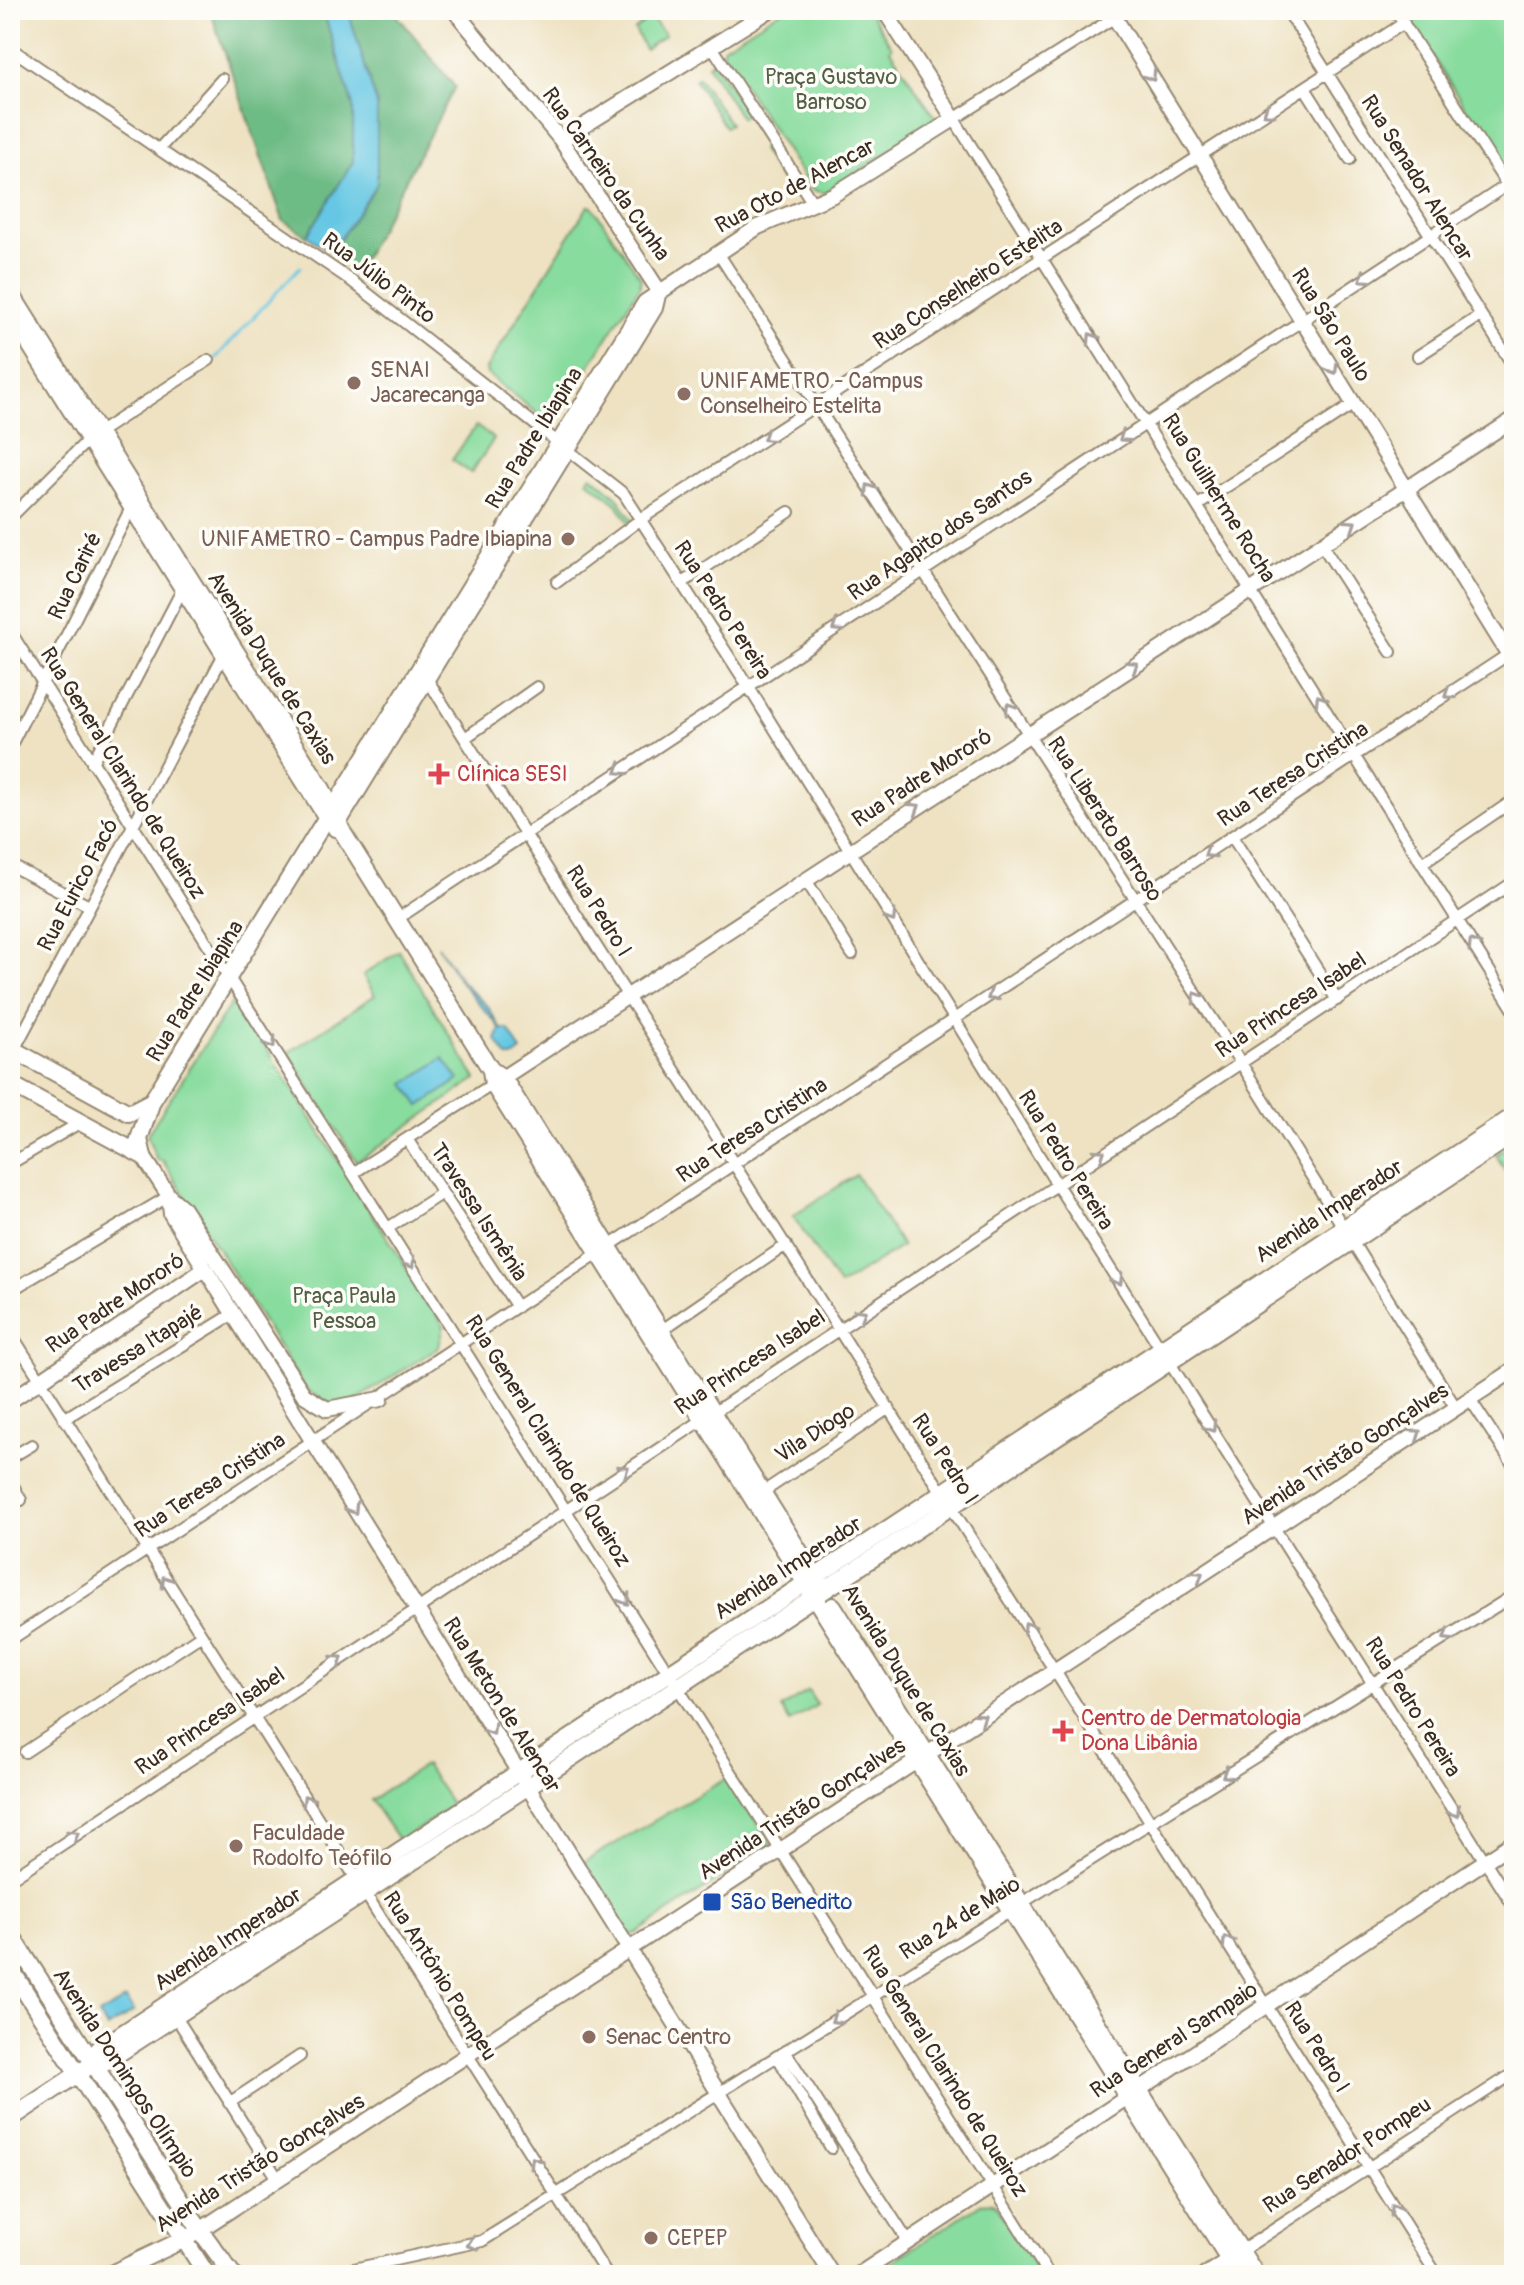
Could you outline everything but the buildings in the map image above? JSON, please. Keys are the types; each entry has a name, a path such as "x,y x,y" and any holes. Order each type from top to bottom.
{"main road":[{"name":"Avenida Duque de Caxias","path":"10,292 131,508 174,564 182,590 397,919 1235,2255 1256,2275"},
{"name":"Avenida Duque de Caxias","path":"10,313 93,436 333,820"},
{"name":"Rua Padre Ibiapina","path":"143,1156 139,1139 152,1101 229,977 333,820"},
{"path":"12,1049 129,1113 152,1101"},
{"path":"10,1084 143,1156"},
{"name":"Avenida Imperador","path":"10,2119 94,2063 107,2061 176,2017 518,1772 670,1671 814,1586 947,1499 1347,1234 1514,1116"},
{"name":"Avenida Imperador","path":"1347,1234 1514,1134"},
{"name":"Avenida Duque de Caxias","path":"604,1251 662,1330 707,1415 763,1492 814,1586"},
{"name":"Avenida Imperador","path":"94,2063 99,2049 527,1787 679,1686 814,1586"},
{"name":"Avenida Domingos Olímpio","path":"10,1933 200,2230 233,2275"},
{"name":"Avenida Domingos Olímpio","path":"10,1968 207,2275"},
{"name":"Avenida Tristão Gonçalves","path":"109,2275 200,2230"},
{"name":"Avenida Duque de Caxias","path":"1235,2255 1239,2275"}],"street":[{"name":"Rua Carneiro da Cunha","path":"454,10 561,140 659,291"},
{"path":"561,140 770,10"},
{"name":"Rua Guilherme Rocha","path":"884,10 1514,1010"},
{"name":"Rua Senador Alencar","path":"1287,10 1514,367"},
{"path":"1395,10 1514,196"},
{"name":"Rua Oto de Alencar","path":"659,291 758,227 814,205 954,119 1113,14"},
{"name":"Rua São Paulo","path":"1113,14 1512,656"},
{"name":"Rua Conselheiro Estelita","path":"557,582 641,519 1404,23"},
{"path":"711,45 814,205"},
{"path":"10,66 14,50"},
{"name":"Rua Júlio Pinto","path":"14,50 162,146 349,279 563,444"},
{"path":"162,146 222,79"},
{"path":"1305,88 1350,159"},
{"name":"Rua Agapito dos Santos","path":"397,919 1507,185"},
{"name":"Rua Liberato Barroso","path":"718,253 1240,1062 1456,1408"},
{"name":"Rua Padre Ibiapina","path":"333,820 563,444 645,302 659,291"},
{"path":"1418,356 1480,316"},
{"path":"10,518 93,436 209,360"},
{"path":"1198,505 1354,404"},
{"name":"Rua Padre Mororó","path":"353,1173 496,1077 629,995 1251,590 1325,550 1406,489 1514,419"},
{"name":"Rua Pedro Pereira","path":"563,444 624,494 641,519 1514,1907"},
{"name":"Rua Cariré","path":"10,747 131,508"},
{"path":"682,583 789,512"},
{"path":"1325,550 1391,652"},
{"path":"92,763 182,590"},
{"name":"Rua General Clarindo de Queiroz","path":"10,631 1049,2275"},
{"name":"Rua Eurico Facó","path":"12,1049 224,654"},
{"name":"Rua Teresa Cristina","path":"10,1640 1512,656"},
{"name":"Rua Pedro I","path":"422,671 1437,2275"},
{"path":"465,738 537,687"},
{"path":"1422,863 1514,800"},
{"path":"1233,838 1337,1000"},
{"path":"10,865 89,906"},
{"path":"806,880 852,954"},
{"name":"Rua Princesa Isabel","path":"10,1879 1514,882"},
{"path":"10,1164 81,1122"},
{"name":"Travessa Ismênia","path":"407,1139 517,1307"},
{"name":"Rua Meton de Alencar","path":"143,1156 169,1196 171,1214 312,1443 832,2275"},
{"path":"388,1228 442,1193"},
{"path":"10,1291 169,1196 182,1207 304,1395 327,1409 381,1399"},
{"path":"662,1330 786,1245"},
{"name":"Rua Padre Mororó","path":"10,1401 205,1269"},
{"name":"Travessa Itapajé","path":"64,1419 233,1314"},
{"name":"Rua Antônio Pompeu","path":"10,1332 607,2275"},
{"name":"Avenida Tristão Gonçalves","path":"200,2230 1514,1370"},
{"path":"1470,1399 1514,1466"},
{"name":"Vila Diogo","path":"763,1492 889,1408"},
{"path":"10,1458 32,1445"},
{"path":"10,1480 21,1500"},
{"name":"Rua 24 de Maio","path":"326,2275 464,2248 482,2241 1514,1595"},
{"path":"25,1752 200,1636"},
{"name":"Rua General Sampaio","path":"858,2275 1514,1842"},
{"path":"176,2017 278,2179"},
{"path":"781,2053 831,2148"},
{"path":"781,2053 909,2243"},
{"path":"229,2103 300,2056"},
{"name":"Rua Senador Pompeu","path":"1205,2275 1514,2073"}],"green space":[{"path":"210,10 323,10 353,106 353,162 307,236 283,220"},
{"path":"348,10 393,10 455,87 356,273 331,252 377,184 377,105"},
{"name":"Praça Gustavo Barroso","path":"782,10 868,10 892,47 890,50 937,120 825,193 812,190 723,53 723,47"},
{"path":"1403,10 1514,10 1514,184"},
{"path":"651,17 665,35 645,49 635,30"},
{"path":"713,61 747,114 741,118 708,65"},
{"path":"698,77 730,124 725,127 695,80"},
{"path":"767,146 795,190 790,194 761,149"},
{"path":"588,206 592,206 641,278 640,286 552,425 487,374 486,369"},
{"path":"476,426 494,439 471,473 452,460"},
{"path":"591,475 617,497 634,522 630,524 617,504 587,480"},
{"path":"399,951 476,1079 357,1162 288,1053 375,995 363,975"},
{"name":"Praça Paula Pessoa","path":"232,1002 238,1004 444,1326 439,1347 353,1402 335,1406 305,1389 163,1161 157,1160 147,1135"},
{"path":"1514,1141 1514,1171 1508,1175 1496,1155"},
{"path":"856,1175 902,1246 839,1286 793,1216"},
{"path":"808,1691 817,1705 790,1722 781,1708"},
{"path":"425,1765 452,1805 400,1842 371,1800"},
{"path":"729,1777 771,1844 635,1934 628,1934 582,1863"},
{"path":"991,2202 997,2206 1041,2275 872,2275 982,2203"}],"water":[{"path":"323,10 348,10 377,105 377,184 331,252 307,236 353,162 353,106"},
{"path":"438,946 463,983 488,1007 501,1029 508,1029 521,1051 513,1057 507,1057 496,1040 500,1030 497,1024 462,984"},
{"path":"443,1058 459,1080 420,1106 405,1084"},
{"path":"126,1999 134,2011 107,2028 99,2015"}],"waterway":[{"path":"215,359 300,267"}],"place":[{"name":"SENAI Jacarecanga","path":"354,383"},
{"name":"UNIFAMETRO - Campus Conselheiro Estelita","path":"684,394"},
{"name":"UNIFAMETRO - Campus Padre Ibiapina","path":"568,539"},
{"name":"Clínica SESI","path":"439,774"},
{"name":"Centro de Dermatologia Dona Libânia","path":"1063,1731"},
{"name":"Faculdade Rodolfo Teófilo","path":"236,1846"},
{"name":"São Benedito","path":"712,1902"},
{"name":"Senac Centro","path":"589,2037"},
{"name":"CEPEP","path":"651,2238"}]}
